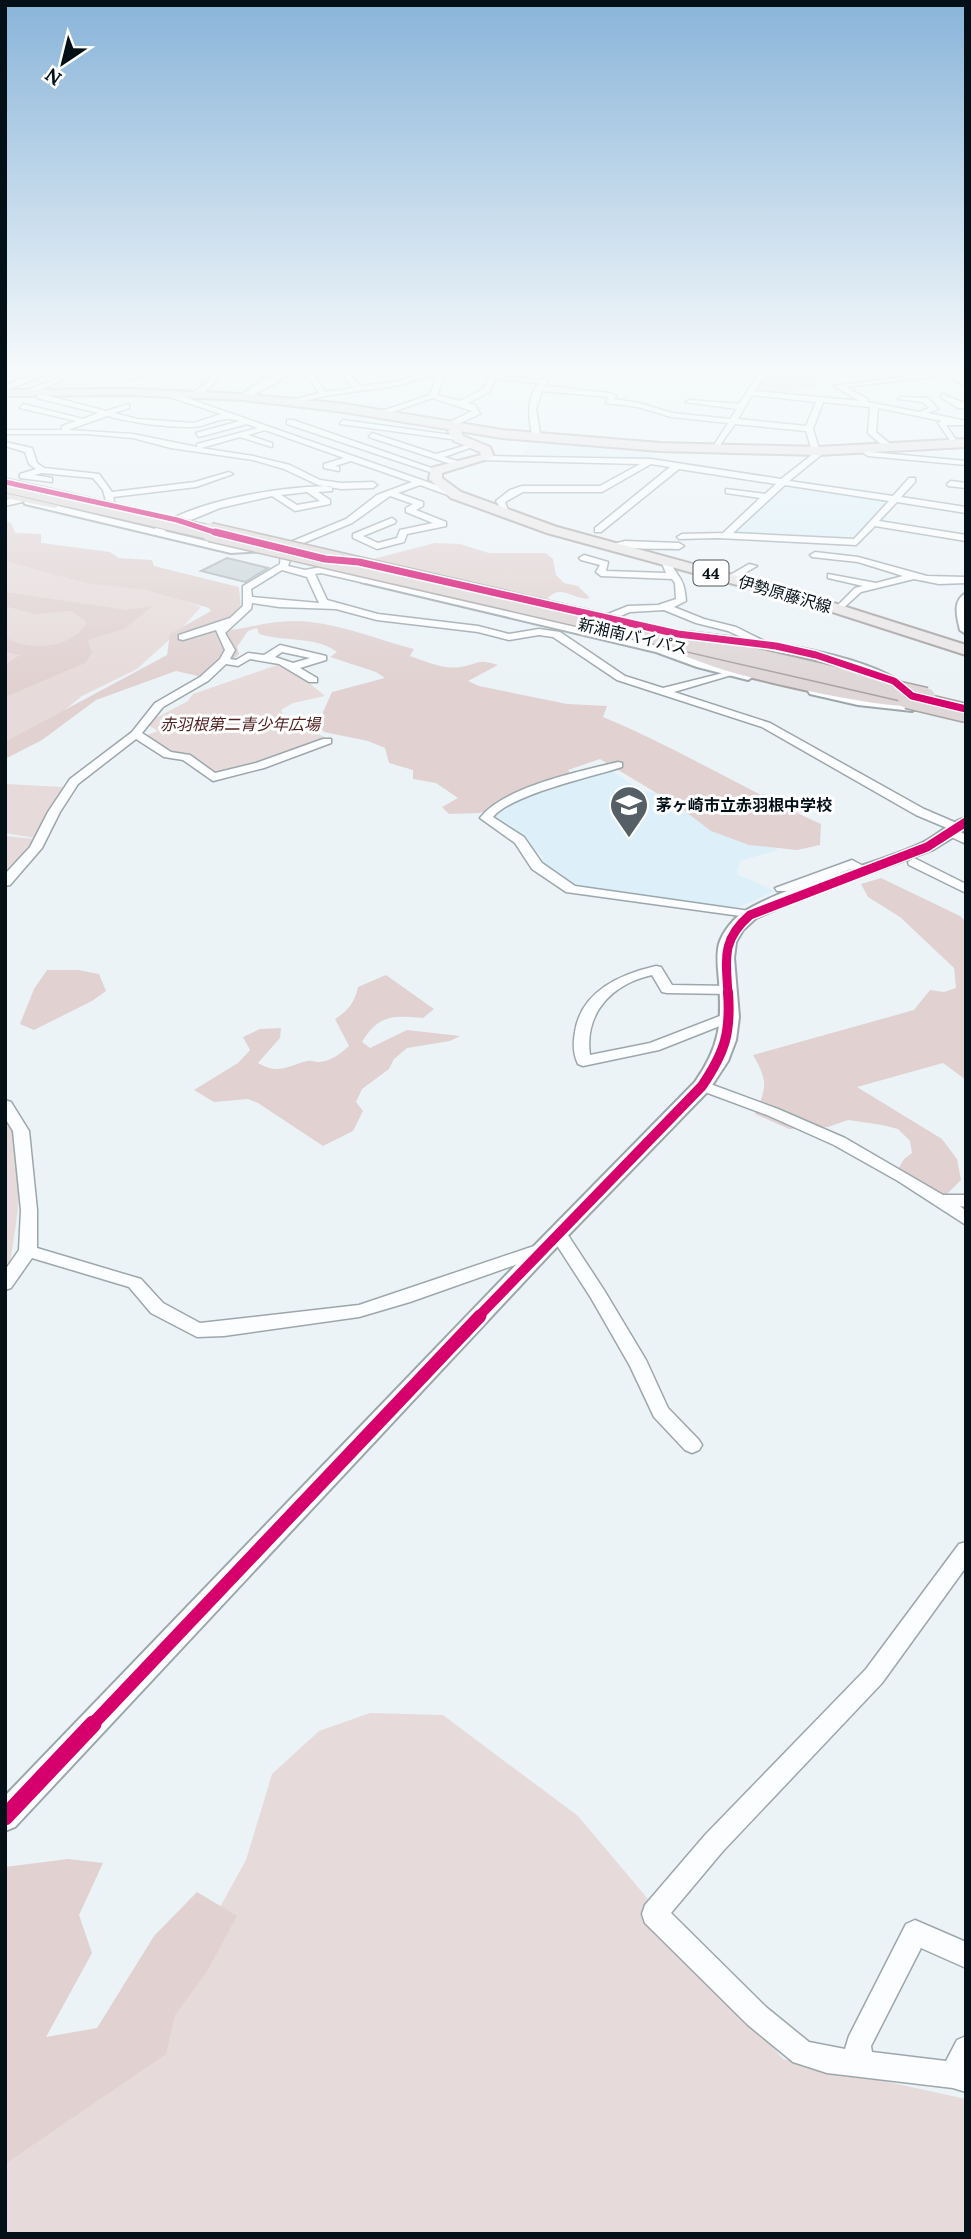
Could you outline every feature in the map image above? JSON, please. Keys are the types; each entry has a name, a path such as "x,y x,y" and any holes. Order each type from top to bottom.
{"highway":[{"name":"新湘南バイパス","path":"5,484 679,644"},
{"name":"新湘南バイパス","path":"10,496 55,503 679,644"},
{"path":"679,644 711,661 860,696 966,709"}],"main road":[{"path":"428,479 434,476"},
{"name":"伊勢原藤沢線","path":"428,479 456,495 498,511 611,546 839,610 966,650"}],"street":[{"path":"26,476 49,480"},
{"path":"96,476 107,501"},
{"path":"78,513 107,501 196,484 221,476"},
{"path":"307,476 318,482 341,486 373,485"},
{"path":"416,476 428,479"},
{"path":"498,511 505,508 500,502 517,491 602,489 620,476"},
{"path":"598,530 664,476"},
{"path":"742,476 894,500 920,517 964,535"},
{"path":"725,536 790,476"},
{"path":"156,531 177,520 227,503 310,490 428,479"},
{"path":"287,568 284,565 286,551 295,543 365,509 390,493 428,479"},
{"path":"611,546 681,542 725,536 856,542 912,480"},
{"path":"5,484 107,501 177,520 353,570 369,585"},
{"path":"951,484 966,486"},
{"path":"276,495 295,508 327,502 310,490"},
{"path":"729,491 767,497"},
{"path":"390,493 420,504 408,510 443,524 403,532 401,540 382,546 356,536 392,521"},
{"path":"5,503 10,496 230,550 261,547 366,564 678,634 767,645 816,655 886,678 908,694 930,703"},
{"path":"365,509 415,530"},
{"path":"873,523 966,510"},
{"path":"815,555 858,559 911,577 947,583 966,580"},
{"path":"584,558 605,565 601,572 604,574 673,576"},
{"path":"607,618 628,609 666,607 681,601 680,582 673,576 666,561"},
{"path":"353,570 366,564"},
{"path":"730,578 752,566"},
{"path":"255,587 287,568"},
{"path":"5,882 36,848 54,812 74,782 136,734 159,705 204,679 224,661 230,650 220,632 248,607 246,590 250,584 287,568 306,573 315,579 323,602 334,607"},
{"path":"306,573 325,571 369,585 573,628 660,649 732,672 858,701 930,703"},
{"path":"831,576 875,586"},
{"path":"839,610 858,590 911,577"},
{"path":"966,597 961,611 966,630"},
{"path":"248,599 268,604 294,603 334,607 377,617 478,629 509,637 539,632 556,634 573,628"},
{"path":"666,607 700,621 732,629 767,645"},
{"path":"183,637 204,632 235,618"},
{"path":"556,634 615,675 766,725 920,812 959,830"},
{"path":"265,659 280,648 322,658 295,666"},
{"path":"224,661 238,663 248,656 265,659 295,666 313,680"},
{"path":"661,692 732,672"},
{"path":"136,734 168,755 186,757 212,777 260,766 327,741"},
{"path":"618,765 537,790 494,807 486,818 520,840 537,866 571,889 750,915"},
{"path":"5,1817 550,1241 702,1086 719,1062 727,1041 730,1017 728,942 736,927 750,915 927,847 959,830"},
{"path":"914,862 966,888"},
{"path":"782,888 852,864 865,870"},
{"path":"729,990 667,989 656,970 639,972 606,989 583,1019 583,1061 654,1046 730,1017"},
{"path":"702,1086 779,1112 803,1124 902,1174 966,1219"},
{"path":"5,1104 21,1131 29,1210 28,1251 5,1284"},
{"path":"940,1200 966,1201"},
{"path":"28,1251 135,1283 157,1308 197,1330 224,1329 359,1311 404,1298 550,1241"},
{"path":"550,1241 598,1294 639,1365 661,1412 692,1445"},
{"path":"966,1550 874,1676 714,1843 654,1914 782,2039 802,2053 827,2060 959,2077 966,2049"},
{"path":"859,2063 858,2045 915,1933 966,1955"}],"shaded area":[{"path":"784,485 889,502 854,540 731,535"},
{"path":"5,520 12,524 15,533 41,534 41,543 110,552 119,558 152,560 154,566 239,587 241,609 219,631 283,621 324,624 414,649 410,656 441,666 454,668 482,662 498,665 468,681 479,686 567,704 607,706 603,717 821,824 820,845 797,850 749,845 711,831 678,806 600,759 568,770 577,781 480,813 449,814 442,807 458,798 436,783 413,779 413,770 389,763 385,748 368,741 324,732 320,727 332,692 385,678 376,672 330,657 337,652 329,647 310,641 259,634 257,628 248,631 237,647 239,654 235,658 220,659 202,677 176,671 96,700 42,740 5,759 5,742 167,655 170,634 211,611 209,608 146,590 86,583 5,561"},
{"path":"435,543 460,544 489,553 546,553 553,559 556,575 564,583 578,586 590,598 558,592 544,602 365,561"},
{"path":"5,592 127,610 153,606 124,629 88,640 92,653 85,663 5,697 5,665 20,655 5,652 5,637 26,645 61,643 72,638 87,622 71,611 34,614 5,606"},
{"name":"茅ヶ崎市立赤羽根中学校","path":"612,771 640,790 656,793 681,804 711,828 740,842 754,838 778,850 740,861 737,874 775,891 739,907 727,908 581,887 543,866 540,861 544,857 492,820 491,813 496,809 538,791"},
{"path":"881,878 960,916 966,922 966,1080 943,1063 857,1087 942,1139 957,1159 961,1180 947,1194 918,1192 894,1176 904,1159 912,1153 910,1141 898,1129 848,1120 828,1127 789,1129 755,1114 764,1084 753,1055 914,1010 930,990 944,992 956,988 954,968 900,917 868,897 861,884"},
{"path":"47,970 78,970 99,974 106,991 92,1001 34,1030 20,1024 34,989"},
{"path":"386,975 434,1009 423,1018 395,1017 380,1022 362,1042 370,1048 407,1030 460,1036 450,1041 407,1048 394,1059 389,1069 362,1089 356,1102 363,1111 353,1131 323,1146 258,1103 248,1099 214,1102 194,1090 238,1063 250,1050 243,1037 260,1029 281,1028 280,1038 258,1063 265,1067 277,1069 307,1061 323,1062 335,1057 349,1046 335,1019 350,1006 358,987"},
{"path":"68,1859 103,1863 79,1915 92,1953 46,2037 97,2028 154,1936 197,1892 237,1916 206,1973 175,2015 166,2054 5,2164 5,1867"}],"green space":[{"path":"5,557 136,583 201,607 137,669 82,696 45,726 5,747"},
{"name":"赤羽根第二青少年広場","path":"277,665 297,673 325,696 293,703 281,710 283,715 328,739 256,765 217,774 187,754 171,753 144,736 158,731 148,725 152,720 188,701 193,694"},
{"path":"5,784 65,787 34,838 5,833"},
{"path":"5,836 34,839 5,876"},
{"path":"5,1113 17,1150 19,1188 10,1264 5,1271"},
{"path":"370,1713 443,1715 578,1816 783,2059 966,2099 966,2234 5,2234 5,2133 162,2012 246,1860 272,1774 319,1731"}],"building":[{"path":"227,558 268,568 245,582 201,571"}],"cycle path":[{"path":"5,482 177,520 233,538 325,559 359,562 678,634 776,646 816,655 894,681 912,696 966,709"},
{"path":"5,1817 543,1249 702,1086 719,1061 727,1040 730,1017 726,958 728,942 736,927 750,915 789,898 927,847 966,822"}],"place":[{"name":"茅ヶ崎市立赤羽根中学校","path":"629,839"}]}
